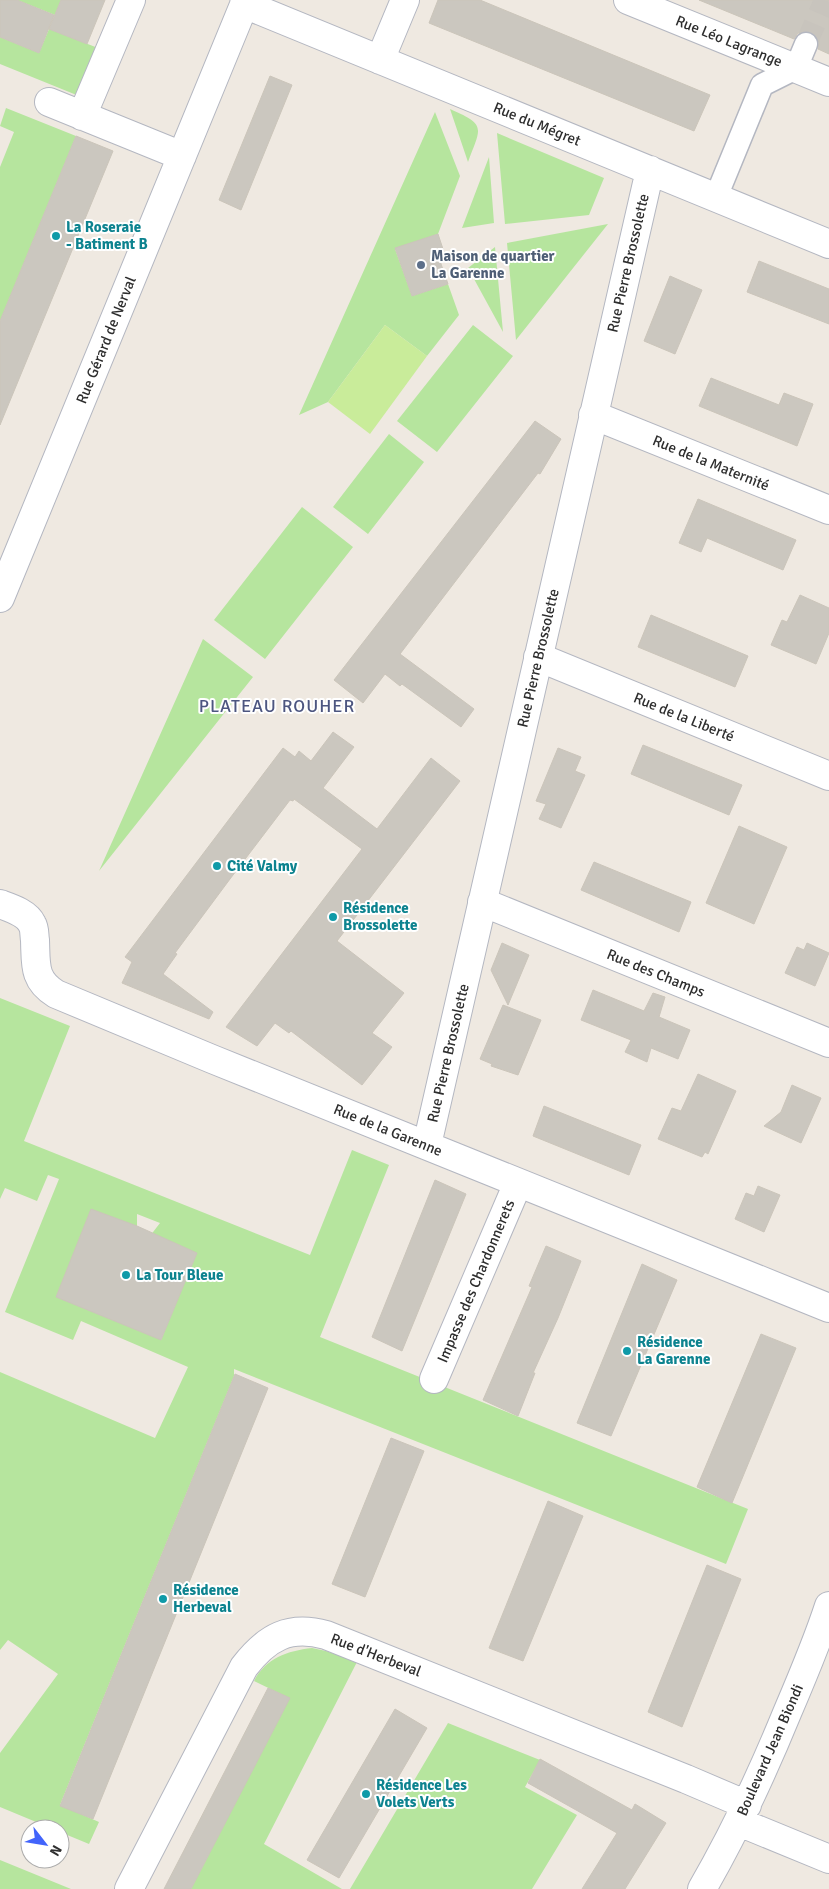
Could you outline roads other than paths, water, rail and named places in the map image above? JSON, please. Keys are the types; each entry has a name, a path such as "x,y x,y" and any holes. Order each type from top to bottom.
{"street":[{"path":"82,116 131,0"},
{"path":"380,60 405,0"},
{"name":"Rue Léo Lagrange","path":"628,0 801,56 829,82"},
{"name":"Rue du Mégret","path":"245,2 380,60 829,244"},
{"name":"Rue Gérard de Nerval","path":"0,598 245,2"},
{"path":"716,197 762,85 801,56"},
{"path":"49,102 182,156"},
{"name":"Rue Pierre Brossolette","path":"426,1146 650,170"},
{"name":"Rue de la Maternité","path":"593,415 829,510"},
{"name":"Rue de la Liberté","path":"538,657 829,776"},
{"name":"Rue des Champs","path":"482,902 829,1043"},
{"name":"Rue de la Garenne","path":"0,904 23,914 32,924 37,972 46,988 56,994 426,1146 829,1308"},
{"name":"Impasse des Chardonnerets","path":"434,1379 518,1182"},
{"name":"Boulevard Jean Biondi","path":"702,1889 743,1814 796,1693 829,1606"},
{"name":"Rue d'Herbeval","path":"128,1889 244,1667 264,1644 276,1637 300,1630 326,1635 686,1778 743,1814 829,1858"}],"tunnel":[{"path":"806,44 825,0"}],"place":[{"name":"La Roseraie - Batiment B","path":"56,236"},
{"name":"Maison de quartier La Garenne","path":"421,265"},
{"name":"Cité Valmy","path":"217,866"},
{"name":"Résidence Brossolette","path":"333,917"},
{"name":"La Tour Bleue","path":"126,1275"},
{"name":"Résidence La Garenne","path":"627,1351"},
{"name":"Résidence Herbeval","path":"163,1599"},
{"name":"Résidence Les Volets Verts","path":"366,1794"}],"district":[{"name":"PLATEAU ROUHER","path":"277,706"}]}
